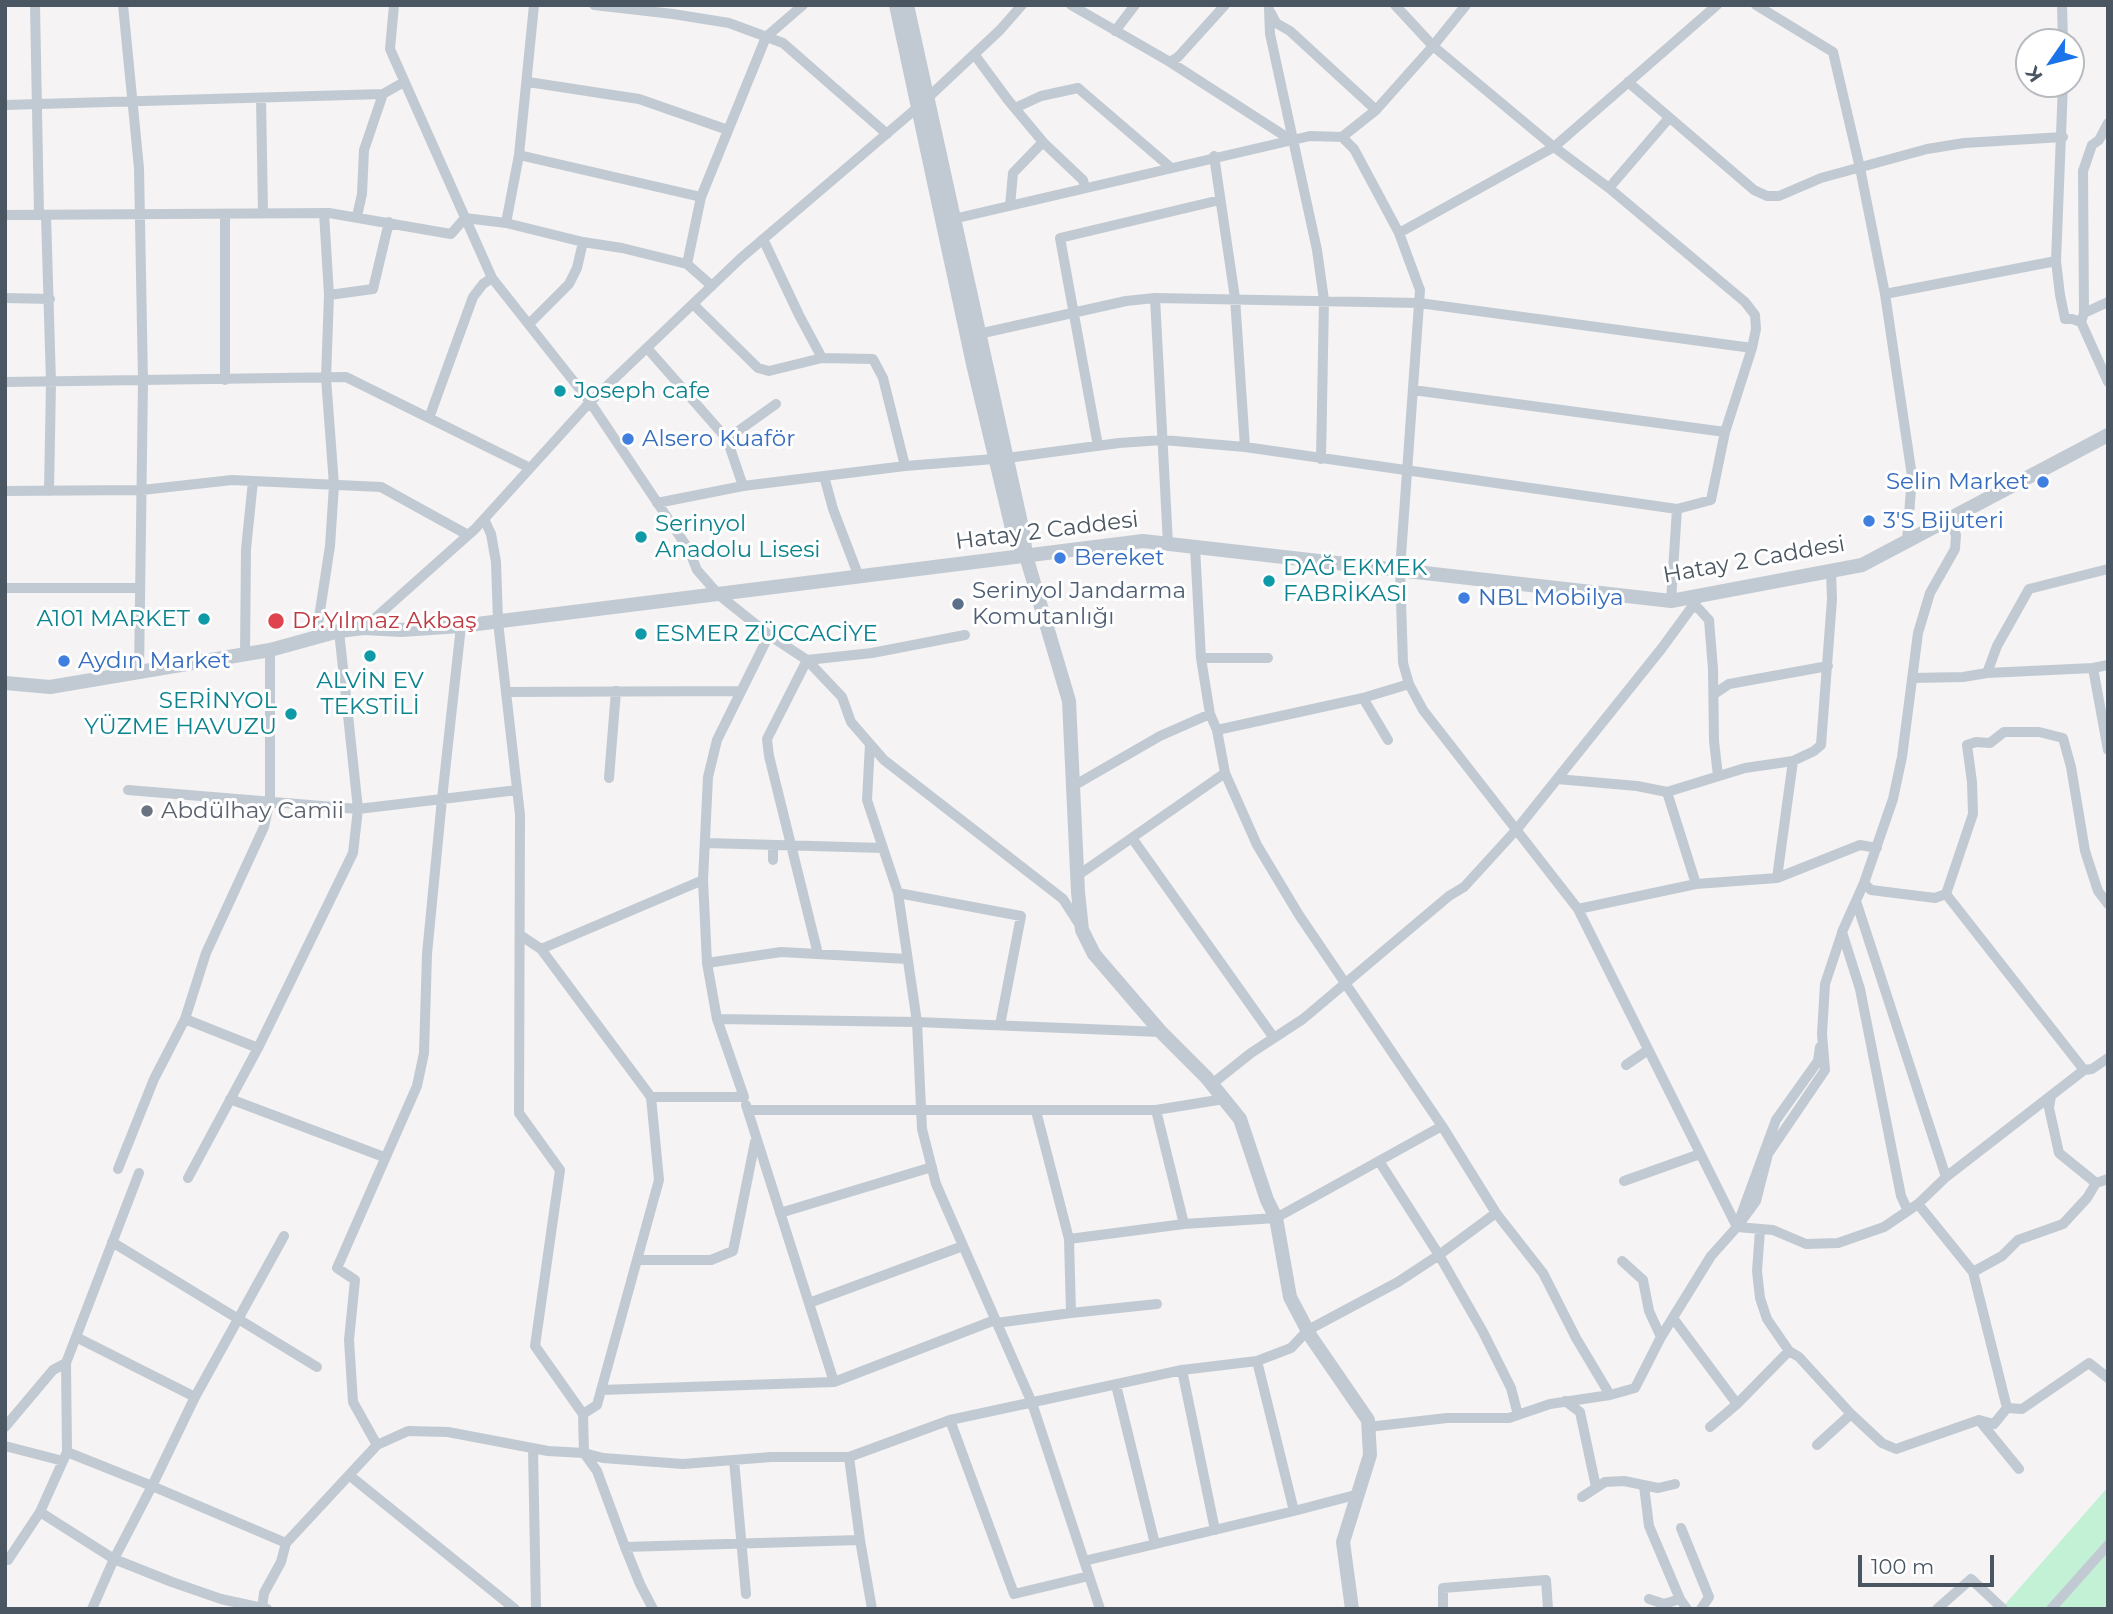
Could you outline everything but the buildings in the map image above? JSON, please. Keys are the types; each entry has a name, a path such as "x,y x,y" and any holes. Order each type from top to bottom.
{"street":[{"path":"35,5 42,215 50,299 49,491"},
{"path":"123,5 139,168 143,381 139,672"},
{"path":"394,5 390,49 492,278 590,402 689,550 697,570 719,595 769,635 807,660 842,698 851,722 884,761 1063,899 1094,954 1161,1031 1212,1084 1240,1119 1267,1200 1276,1218 1290,1297 1308,1330 1368,1420 1370,1455 1343,1542 1352,1609"},
{"path":"506,223 519,155 534,5"},
{"path":"594,5 729,23 783,43 887,134"},
{"path":"687,264 701,197 766,37 803,5"},
{"path":"896,5 922,102 1001,458 1014,537 1026,556 1069,701 1082,930"},
{"path":"907,5 922,102"},
{"path":"364,628 468,535 590,402 712,286 887,134 974,54 1022,5"},
{"path":"1071,5 1170,62 1291,140"},
{"path":"1115,31 1135,5"},
{"path":"1170,62 1178,57 1225,5"},
{"path":"657,503 743,486 905,466 1163,440 1245,447 1677,509 1711,500 1725,432 1752,348 1756,322 1751,309 1609,188 1433,46 1395,5"},
{"path":"948,220 1214,156 1310,136 1342,137 1376,110 1466,5"},
{"path":"1399,233 1554,146 1717,5"},
{"path":"1756,5 1833,52 1885,294 1912,476 1908,541"},
{"path":"2062,5 2063,28"},
{"path":"1269,7 1276,23 1290,31 1376,110"},
{"path":"1269,7 1270,34 1317,250 1324,300 1321,459"},
{"path":"974,54 1015,108 1044,142 1083,180 1086,187"},
{"path":"5,105 383,94 404,82"},
{"path":"528,82 639,99 728,130"},
{"path":"1629,82 1763,195 1779,196 1813,180 1945,146 2063,136"},
{"path":"1015,108 1041,96 1078,88 1170,167"},
{"path":"358,216 364,149 383,94"},
{"path":"261,98 263,214"},
{"path":"2063,98 2056,261 2065,319 2082,318 2108,302"},
{"path":"1609,188 1669,118"},
{"path":"2108,123 2099,140 2092,145 2082,171 2082,318 2108,382"},
{"path":"1342,137 1354,149 1399,233 1420,290 1400,570 1403,663 1409,684 1423,710 1578,909 1737,1227"},
{"path":"1010,206 1013,173 1044,142"},
{"path":"519,155 701,197"},
{"path":"1214,156 1235,298 1245,447"},
{"path":"1098,446 1060,238 1220,200"},
{"path":"5,215 324,213 358,216 451,234 465,218"},
{"path":"316,637 330,546 334,485 326,378 329,295 324,213"},
{"path":"225,214 225,380"},
{"path":"465,218 506,223 687,264 712,286"},
{"path":"329,295 373,289 389,222"},
{"path":"763,239 822,358"},
{"path":"529,324 569,284 577,268 583,242"},
{"path":"1885,294 2056,261"},
{"path":"429,418 473,297 482,284 492,278"},
{"path":"5,298 50,299"},
{"path":"973,335 1126,301 1155,298 1235,298 1419,303 1752,348"},
{"path":"1155,298 1168,544"},
{"path":"693,304 758,368 769,371 822,358 873,359 883,378 905,466"},
{"path":"647,348 727,439 743,486"},
{"path":"5,382 346,377 530,468"},
{"path":"1413,390 1725,432"},
{"path":"727,439 775,404"},
{"name":"Hatay 2 Caddesi","path":"5,683 50,687 270,650 339,631 364,628 401,630 498,622 1143,541 1671,601 1696,601 1862,565 2108,435"},
{"path":"824,476 833,509 859,577"},
{"path":"5,491 142,490 232,480 381,487 468,535"},
{"path":"245,654 246,549 253,481"},
{"path":"1671,601 1677,509"},
{"path":"484,519 491,534 496,562 498,622 520,815 519,1113 560,1170 535,1346 583,1414 584,1453 597,1471 640,1584 653,1609"},
{"path":"1368,1427 1447,1418 1509,1418 1564,1401 1611,1395 1635,1388 1661,1337 1711,1256 1756,1201 1768,1154 1825,1070 1822,1034 1825,984 1893,799 1900,768 1918,633 1930,593 1955,549 1956,535 1949,519"},
{"path":"1195,547 1201,658 1210,714 1217,730 1225,774 1257,845 1299,915 1442,1126 1496,1213 1544,1273 1576,1338 1611,1395"},
{"path":"1987,673 1997,646 2029,589 2040,584 2108,569"},
{"path":"1557,779 1637,786 1667,792 1760,764 1793,761 1821,745 1832,599 1831,571"},
{"path":"5,588 140,588"},
{"path":"1696,601 1709,620 1718,776"},
{"path":"1212,1084 1303,1019 1464,887 1517,829 1696,601"},
{"path":"377,1445 354,1402 349,1340 355,1280 337,1268 383,1157 417,1086 424,1054 427,954 461,626"},
{"path":"188,1178 258,1048 353,853 358,809 339,631"},
{"path":"769,635 717,740 708,777 703,880 707,963 717,1019 834,1382"},
{"path":"807,660 872,653 965,635"},
{"path":"118,1170 154,1079 186,1019 206,953 264,827 270,800 270,650"},
{"path":"1201,658 1268,658"},
{"path":"807,660 767,739 818,954"},
{"path":"1912,678 1963,677 2108,665"},
{"path":"1714,694 1729,684 1828,666"},
{"path":"2093,668 2108,750"},
{"path":"1217,730 1363,698 1409,684"},
{"path":"609,778 616,691"},
{"path":"506,692 741,691"},
{"path":"1363,698 1388,740"},
{"path":"1074,785 1160,736 1210,714"},
{"path":"1946,894 1973,814 1967,745 1976,742 1990,743 2004,732 2039,732 2063,738 2071,767 2085,851 2098,891 2108,904"},
{"path":"870,744 867,800 898,893 917,1022 922,1129 936,1184 1032,1403 1100,1609"},
{"path":"1777,878 1793,761"},
{"path":"1077,876 1225,774"},
{"path":"128,790 358,809 517,790"},
{"path":"1667,792 1696,884"},
{"path":"1132,838 1274,1038"},
{"path":"706,843 883,848"},
{"path":"773,845 773,860"},
{"path":"1578,909 1696,884 1777,878 1860,845 1877,848"},
{"path":"541,949 703,880"},
{"path":"1864,883 1871,890 1922,897 1935,898 1946,894"},
{"path":"898,893 1021,916 1000,1025"},
{"path":"1946,894 2084,1070"},
{"path":"1856,901 1947,1177"},
{"path":"1842,932 1860,989 1901,1196 1908,1211"},
{"path":"520,934 541,949 651,1097 659,1180 597,1405 583,1414"},
{"path":"707,963 781,952 907,958"},
{"path":"186,1019 258,1048"},
{"path":"717,1019 917,1022 1161,1031"},
{"path":"1626,1065 1648,1050"},
{"path":"1737,1227 1773,1230 1806,1244 1838,1243 1884,1227 1917,1204 1947,1177 2084,1070 2092,1069 2108,1058"},
{"path":"2051,1096 2049,1108 2059,1153 2096,1183"},
{"path":"651,1097 744,1097"},
{"path":"748,1110 1156,1110 1224,1098"},
{"path":"230,1099 383,1157"},
{"path":"1156,1110 1184,1224"},
{"path":"1036,1111 1069,1239 1071,1313"},
{"path":"1069,1239 1184,1224 1276,1218 1442,1126"},
{"path":"638,1260 711,1260 733,1251 756,1139"},
{"path":"1624,1181 1700,1154"},
{"path":"1379,1161 1439,1255 1483,1332 1511,1388 1518,1415"},
{"path":"780,1213 932,1167"},
{"path":"8,1560 40,1512 65,1456 66,1363 139,1173"},
{"path":"1973,1272 2002,1256 2018,1240 2063,1224 2087,1198 2096,1183 2108,1179"},
{"path":"1917,1204 1973,1272 2007,1408"},
{"path":"40,1512 114,1559 221,1599 264,1608 264,1593 281,1562 286,1543 377,1445 408,1431 448,1432 603,1458 683,1464 771,1457 849,1457 950,1420 1182,1370 1257,1361 1291,1348 1308,1330 1398,1282 1496,1213"},
{"path":"1760,1230 1757,1271 1760,1298 1767,1319 1789,1351 1800,1357 1851,1414 1882,1443 1896,1450 1979,1420 1994,1424 2007,1408"},
{"path":"92,1609 195,1397 284,1236"},
{"path":"112,1242 317,1367"},
{"path":"809,1303 963,1246"},
{"path":"1622,1261 1643,1280 1649,1311 1661,1337"},
{"path":"601,1390 834,1382 996,1322 1157,1304"},
{"path":"1673,1318 1738,1404"},
{"path":"76,1337 195,1397"},
{"path":"1710,1427 1738,1404 1789,1351"},
{"path":"1257,1361 1294,1511"},
{"path":"5,1427 53,1370 66,1363"},
{"path":"2007,1408 2022,1409 2089,1363 2108,1378"},
{"path":"1182,1370 1215,1530"},
{"path":"1116,1385 1155,1544"},
{"path":"1564,1401 1580,1412 1596,1487"},
{"path":"1817,1445 1851,1414"},
{"path":"950,1420 1014,1594 1089,1576"},
{"path":"1979,1420 2019,1469"},
{"path":"5,1446 65,1456 152,1486 286,1543"},
{"path":"533,1448 537,1609"},
{"path":"849,1457 872,1609"},
{"path":"734,1460 746,1594"},
{"path":"349,1475 515,1609"},
{"path":"1581,1497 1605,1482 1624,1481 1658,1488 1675,1484"},
{"path":"1644,1486 1648,1525 1683,1604 1664,1604 1649,1599"},
{"path":"1084,1561 1359,1494"},
{"path":"1681,1528 1709,1597 1701,1609"},
{"path":"625,1547 860,1540"},
{"path":"2051,1609 2108,1545"},
{"path":"1937,1609 1971,1579 2003,1609"},
{"path":"1443,1609 1443,1588 1546,1580 1548,1609"}],"green space":[{"path":"2108,1487 2108,1609 2001,1609"}],"place":[{"name":"Joseph cafe","path":"560,391"},
{"name":"Alsero Kuaför","path":"628,439"},
{"name":"Selin Market","path":"2043,482"},
{"name":"3'S Bijuteri","path":"1869,521"},
{"name":"Serinyol Anadolu Lisesi","path":"641,537"},
{"name":"Bereket","path":"1060,558"},
{"name":"DAĞ EKMEK FABRİKASI","path":"1269,581"},
{"name":"NBL Mobilya","path":"1464,598"},
{"name":"Serinyol Jandarma Komutanlığı","path":"958,604"},
{"name":"A101 MARKET","path":"204,619"},
{"name":"Dr.Yılmaz Akbaş","path":"276,621"},
{"name":"ESMER ZÜCCACİYE","path":"641,634"},
{"name":"ALVİN EV TEKSTİLİ","path":"370,656"},
{"name":"Aydın Market","path":"64,661"},
{"name":"SERİNYOL YÜZME HAVUZU","path":"291,714"},
{"name":"Abdülhay Camii","path":"147,811"}]}
